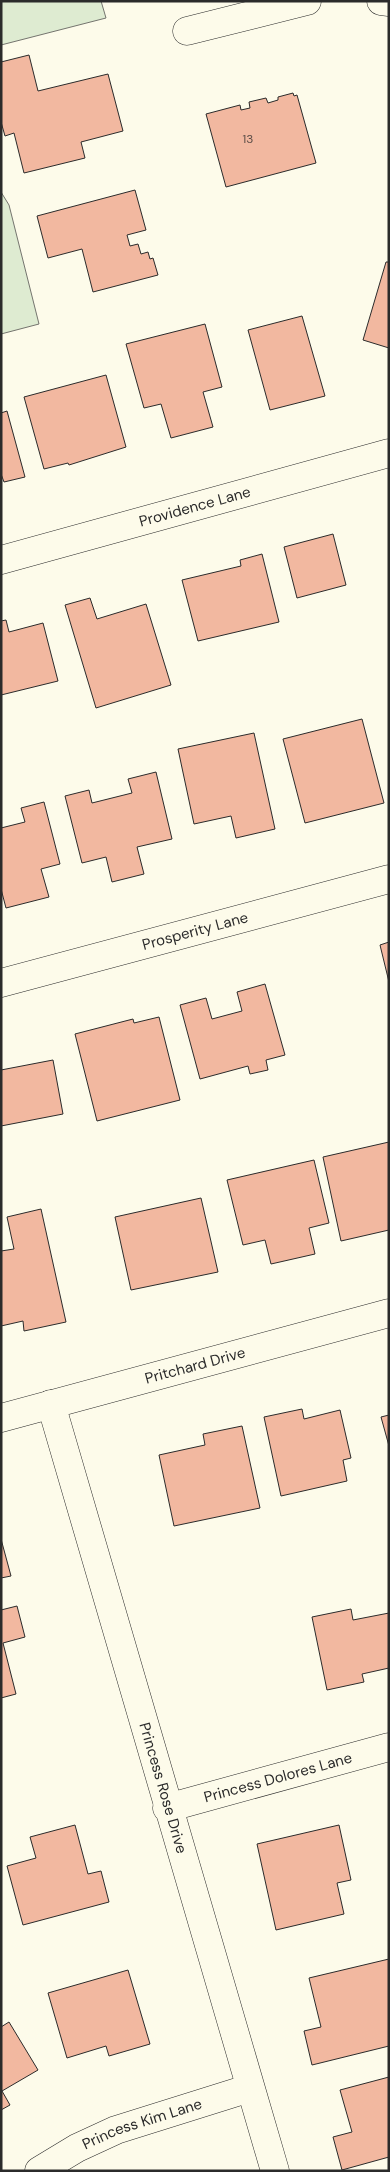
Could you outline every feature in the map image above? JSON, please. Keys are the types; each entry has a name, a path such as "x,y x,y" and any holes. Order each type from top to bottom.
{"street":[{"path":"187,32 307,1"},
{"path":"381,1 389,2"},
{"name":"Providence Lane","path":"1,560 389,453"},
{"name":"Prosperity Lane","path":"1,983 389,879"},
{"name":"Pritchard Drive","path":"1,1418 389,1313"},
{"name":"Princess Rose Drive","path":"50,1404 275,2171"},
{"name":"Princess Dolores Lane","path":"167,1808 389,1747"},
{"name":"Princess Kim Lane","path":"39,2171 77,2148 116,2130 250,2088"}],"green space":[{"path":"1,1 101,1 106,18 1,45"},
{"path":"1,192 9,205 39,324 1,334"}],"building":[{"path":"29,55 38,91 108,74 123,131 81,142 85,158 24,173 14,133 5,136 1,122 1,62"},
{"path":"293,93 294,96 297,95 316,163 226,187 206,114 240,105 241,110 250,108 249,102 266,98 268,103 278,100 278,97"},
{"path":"135,190 146,230 127,235 130,246 138,244 141,254 148,252 150,259 153,258 158,275 93,292 82,249 48,258 37,216"},
{"path":"386,262 389,262 389,348 363,340"},
{"path":"302,316 325,396 270,410 248,330"},
{"path":"205,324 222,387 203,392 213,427 171,438 161,404 144,408 126,344"},
{"path":"106,375 126,447 69,465 68,463 44,469 24,397"},
{"path":"7,411 25,477 4,482 1,474 1,413"},
{"path":"333,534 346,585 297,598 284,547"},
{"path":"262,554 279,622 198,641 182,580 241,566 240,560"},
{"path":"90,598 97,619 146,604 171,685 96,708 65,605"},
{"path":"6,620 9,632 43,623 58,681 1,695 1,621"},
{"path":"362,719 384,803 305,823 283,739"},
{"path":"254,733 275,829 236,838 231,816 194,824 178,749"},
{"path":"156,772 172,839 137,847 144,874 112,882 106,857 82,863 65,796 89,790 92,803 132,793 128,779"},
{"path":"44,802 60,864 41,869 49,897 6,908 1,889 1,828 25,822 21,808"},
{"path":"389,942 389,982 380,945"},
{"path":"265,984 285,1055 266,1060 268,1070 250,1074 248,1066 200,1079 180,1005 206,998 212,1019 242,1011 237,992"},
{"path":"159,1017 180,1100 97,1121 75,1034 133,1019 134,1023"},
{"path":"53,1060 63,1114 1,1126 1,1070"},
{"path":"389,1142 389,1230 341,1241 323,1157"},
{"path":"314,1160 329,1223 309,1228 315,1254 271,1264 265,1240 243,1245 227,1180"},
{"path":"201,1198 218,1272 131,1290 115,1217"},
{"path":"41,1209 66,1322 24,1331 23,1321 1,1326 1,1251 14,1249 7,1217"},
{"path":"302,1409 304,1419 340,1410 351,1458 343,1460 347,1481 281,1496 264,1417"},
{"path":"389,1415 389,1446 381,1417"},
{"path":"242,1426 260,1508 174,1526 159,1455 205,1445 203,1434"},
{"path":"1,1539 11,1576 1,1578"},
{"path":"17,1606 25,1637 3,1643 16,1694 1,1698 1,1610"},
{"path":"351,1609 353,1620 389,1613 389,1668 362,1674 364,1682 327,1690 312,1617"},
{"path":"75,1825 88,1874 101,1871 109,1902 23,1925 7,1866 36,1858 30,1837"},
{"path":"339,1825 351,1880 337,1883 344,1914 276,1930 257,1844"},
{"path":"389,1959 389,2046 312,2065 304,2031 321,2027 309,1978"},
{"path":"128,1970 150,2044 109,2056 106,2046 67,2058 48,1993"},
{"path":"9,2022 38,2070 2,2091 10,2105 1,2110 1,2027"},
{"path":"389,2077 389,2157 342,2170 333,2137 352,2132 340,2090"}]}
